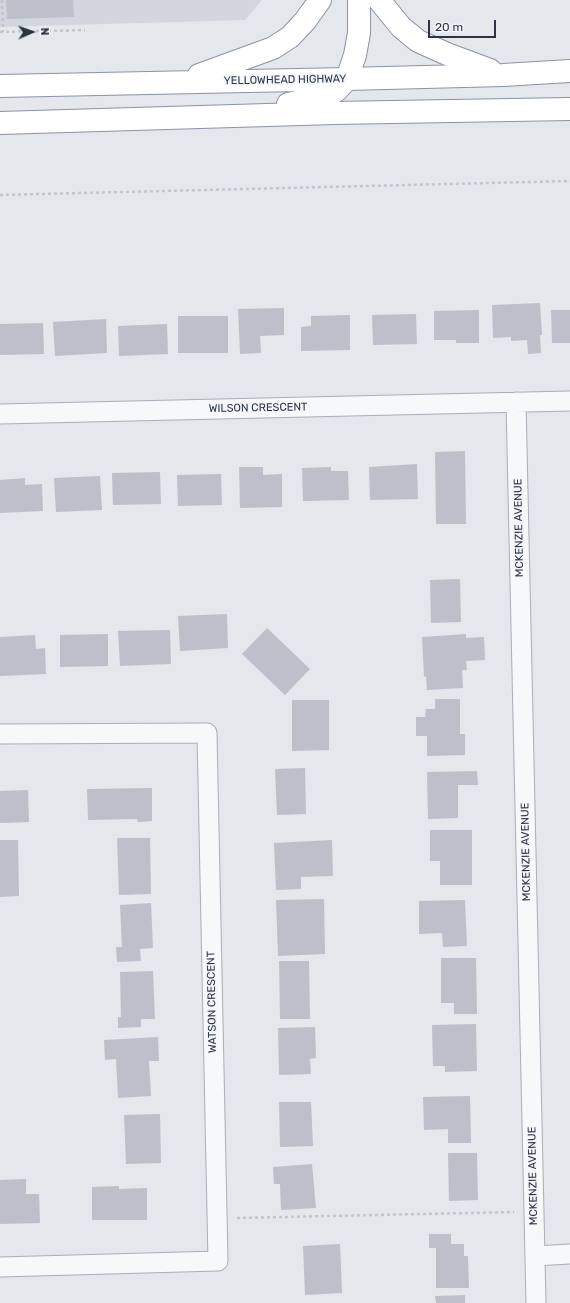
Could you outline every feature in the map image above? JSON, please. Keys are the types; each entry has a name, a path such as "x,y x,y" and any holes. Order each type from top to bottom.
{"highway":[{"path":"176,82 225,67 273,48 290,37 305,21 320,0"},
{"path":"230,116 327,96 337,90 347,79 355,55 359,33 359,0"},
{"path":"379,0 401,27 418,42 503,75"},
{"name":"YELLOWHEAD HIGHWAY","path":"0,86 503,75 570,71"},
{"path":"0,122 570,109"}],"street":[{"name":"MCKENZIE AVENUE","path":"516,402 536,1303"},
{"name":"WILSON CRESCENT","path":"0,414 570,402"},
{"name":"WATSON CRESCENT","path":"0,734 207,733 218,1261 0,1267"},
{"path":"535,1256 570,1254"}],"path":[{"path":"2,0 1,32 84,30"},
{"path":"0,195 570,181"},
{"path":"217,1218 534,1212"}],"shaded area":[{"path":"0,0 262,0 245,20 0,27"}],"building":[{"path":"6,0 73,0 74,17 7,19"},
{"path":"540,303 542,335 540,335 541,353 528,354 527,340 511,341 511,337 493,338 492,305"},
{"path":"284,308 284,335 260,336 261,353 240,354 238,309"},
{"path":"479,310 479,343 456,343 456,340 434,340 434,311"},
{"path":"551,310 570,310 570,343 552,343"},
{"path":"416,314 417,344 373,345 372,315"},
{"path":"350,315 350,350 301,351 301,327 311,326 311,316"},
{"path":"178,316 228,316 228,353 178,353"},
{"path":"106,319 107,353 55,356 53,322"},
{"path":"43,323 44,354 0,355 0,324"},
{"path":"167,324 168,354 119,356 118,326"},
{"path":"465,451 466,524 436,524 435,452"},
{"path":"417,464 418,499 370,500 369,467"},
{"path":"239,467 263,467 263,475 282,474 282,507 240,508"},
{"path":"331,467 331,471 348,471 349,500 303,501 302,468"},
{"path":"160,472 161,504 113,505 112,473"},
{"path":"221,474 222,505 178,506 177,475"},
{"path":"100,476 102,510 56,512 54,478"},
{"path":"25,478 25,485 42,484 43,511 0,513 0,480"},
{"path":"460,579 461,622 431,623 430,580"},
{"path":"227,614 228,648 180,651 178,616"},
{"path":"267,628 310,669 285,695 242,654"},
{"path":"170,630 171,664 120,666 118,631"},
{"path":"108,634 108,666 60,667 60,635"},
{"path":"466,634 466,638 484,637 485,660 466,661 467,670 462,670 463,688 427,690 426,676 424,677 422,637"},
{"path":"35,635 36,649 45,648 46,674 0,676 0,637"},
{"path":"435,699 460,699 460,734 465,734 465,755 427,756 427,736 416,736 416,717 425,717 426,709 435,709"},
{"path":"292,700 329,700 329,750 292,751"},
{"path":"305,768 306,814 277,815 275,769"},
{"path":"477,771 478,785 458,785 458,818 428,819 427,772"},
{"path":"152,788 152,821 138,822 137,819 88,820 87,789"},
{"path":"28,790 29,822 0,823 0,791"},
{"path":"430,830 472,830 472,885 440,885 440,861 430,861"},
{"path":"117,838 150,838 151,894 119,895"},
{"path":"0,840 18,840 19,896 0,897"},
{"path":"332,840 333,876 301,877 301,889 276,890 274,843"},
{"path":"324,899 325,954 278,956 276,900"},
{"path":"465,900 467,946 443,947 442,933 419,934 419,901"},
{"path":"151,903 153,948 140,949 141,961 117,962 116,947 122,947 120,905"},
{"path":"441,958 476,958 477,1014 454,1014 454,1003 441,1003"},
{"path":"279,961 309,961 310,1019 280,1019"},
{"path":"153,971 155,1019 141,1019 141,1027 118,1028 118,1017 121,1017 120,972"},
{"path":"476,1024 477,1071 445,1072 445,1066 433,1066 432,1025"},
{"path":"315,1027 316,1058 310,1059 311,1074 279,1075 278,1028"},
{"path":"158,1037 159,1061 149,1061 151,1096 118,1098 116,1059 105,1060 104,1040"},
{"path":"470,1096 471,1143 448,1143 448,1129 424,1130 423,1097"},
{"path":"279,1102 311,1102 313,1146 280,1147"},
{"path":"160,1114 161,1163 126,1164 124,1115"},
{"path":"448,1153 477,1153 478,1200 449,1201"},
{"path":"312,1164 316,1208 281,1210 280,1184 274,1184 273,1167"},
{"path":"26,1179 26,1194 39,1194 40,1223 0,1224 0,1180"},
{"path":"119,1186 119,1189 147,1188 147,1220 92,1220 92,1187"},
{"path":"429,1234 451,1234 451,1244 464,1244 464,1256 468,1256 469,1288 436,1288 436,1248 429,1248"},
{"path":"340,1244 342,1293 305,1295 303,1246"},
{"path":"465,1295 465,1303 436,1303 435,1296"}]}
